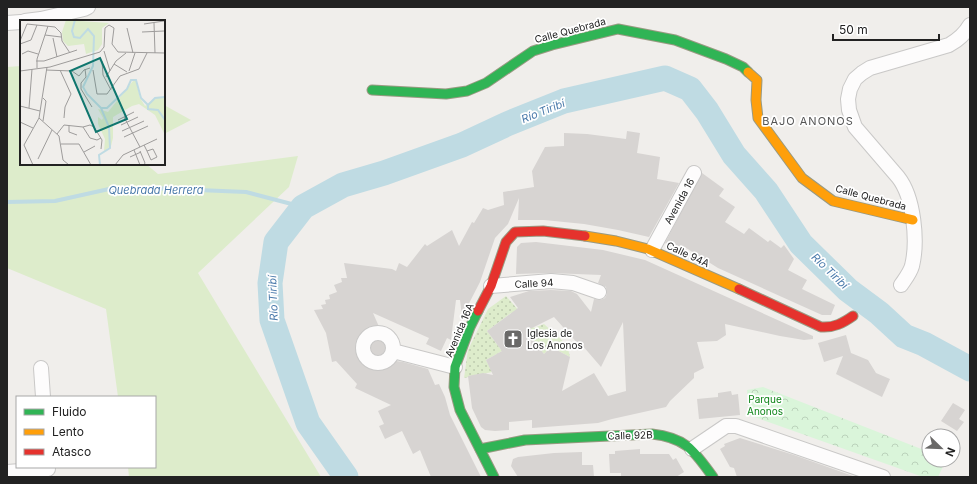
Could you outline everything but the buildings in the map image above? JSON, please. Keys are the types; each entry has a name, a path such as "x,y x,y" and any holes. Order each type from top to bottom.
{"street":[{"path":"33,20 88,7"},
{"path":"7,23 20,22"},
{"path":"901,285 912,266 914,241 913,220 907,192 904,184 855,127 849,110 848,99 850,88 855,79 870,68 949,46 966,32 970,25"},
{"name":"Calle Quebrada","path":"372,90 446,94 467,91 486,82 533,51 618,29 675,40 726,58 743,67 757,80 756,100 758,118 802,178 833,201 913,220"},
{"name":"Avenida 16","path":"652,250 694,173"},
{"name":"Calle 94A","path":"506,242 515,232 530,230 637,244 821,327 830,328 838,326 853,316"},
{"name":"Avenida 16A","path":"494,477 460,410 454,387 454,367 470,327 491,286 506,242"},
{"name":"Calle 94","path":"491,286 551,281 573,283 599,292"},
{"path":"394,351 454,367"},
{"path":"41,368 43,396"},
{"path":"713,477 692,449 726,426 736,426 883,477"},
{"name":"Calle 92B","path":"480,449 525,440 646,433 659,434 692,449"},
{"path":"7,472 48,471"}],"green space":[{"path":"20,66 20,165 147,165 158,174 298,156 289,187 198,273 321,477 129,477 128,468 156,468 156,396 118,396 106,309 7,268 7,67"},
{"path":"165,106 191,120 165,133"},
{"path":"506,296 534,328 544,324 567,345 570,357 551,347 544,354 511,313 487,331 502,351 486,360 492,372 464,378 468,350 488,309"},
{"name":"Parque Anonos","path":"763,387 921,449 921,468 942,468 938,477 923,477 749,415 747,390"}],"waterway":[{"name":"Río Tiribí","path":"346,477 308,423 272,320 270,283 276,242 303,207 343,185 384,173 462,145 507,124 564,101 665,78 690,89 707,111 734,155 766,191 801,244 848,290 879,313 904,336 924,344 970,369"},
{"name":"Quebrada Herrera","path":"7,202 55,201 109,189 150,188 246,192 303,207"}],"traffic: fast":[{"path":"372,90 446,94 467,91 486,83 533,51 618,29 675,40 726,59 743,67 748,72"},
{"path":"478,311 470,327 455,367 454,387 460,410 494,477"},
{"path":"480,449 525,440 652,434 674,439 688,447 695,453 713,477"}],"traffic: slow":[{"path":"748,72 757,80 756,100 758,118 802,178 833,201 913,220"},
{"path":"585,236 616,241 648,249 739,289"}],"traffic: jam":[{"path":"478,311 491,286 506,242 515,232 543,231 585,236"},
{"path":"739,289 821,327 830,327 846,321 853,316"}],"place":[{"name":"Iglesia de Los Anonos","path":"513,339"}],"district":[{"name":"BAJO ANONOS","path":"808,121"}]}
